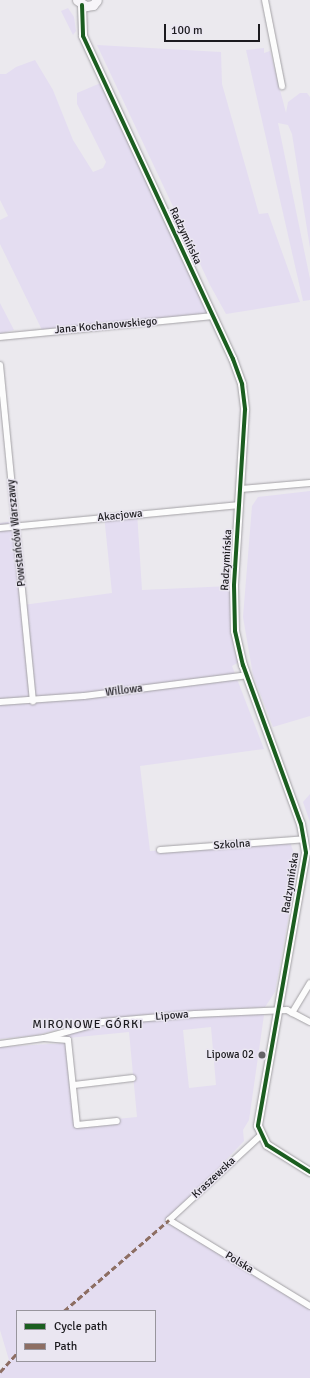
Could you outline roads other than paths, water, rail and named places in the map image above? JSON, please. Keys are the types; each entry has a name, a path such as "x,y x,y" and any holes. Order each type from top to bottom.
{"main road":[{"path":"80,3 89,6 97,0"}],"street":[{"path":"265,0 282,86"},
{"name":"Radzymińska","path":"80,3 83,36 213,316 238,373 244,394 241,489 234,619 237,641 247,675 305,839 305,866 258,1123 260,1136"},
{"name":"Jana Kochanowskiego","path":"0,337 213,316"},
{"name":"Powstańców Warszawy","path":"0,365 33,701"},
{"path":"241,489 310,483"},
{"name":"Akacjowa","path":"0,528 240,505"},
{"name":"Willowa","path":"0,702 33,701 247,675"},
{"name":"Szkolna","path":"160,850 305,839"},
{"path":"292,1013 310,983"},
{"name":"Lipowa","path":"0,1044 44,1038 102,1022 278,1010 292,1013 310,1022"},
{"name":"Lipowa","path":"44,1038 68,1040 74,1085"},
{"path":"117,1121 78,1125 74,1085 133,1078"},
{"path":"260,1136 272,1150 310,1172"},
{"name":"Kraszewska","path":"169,1220 260,1136"},
{"name":"Polska","path":"169,1220 310,1306"}],"place":[{"name":"Lipowa 02","path":"262,1055"}],"district":[{"name":"MIRONOWE GÓRKI","path":"88,1025"}]}
